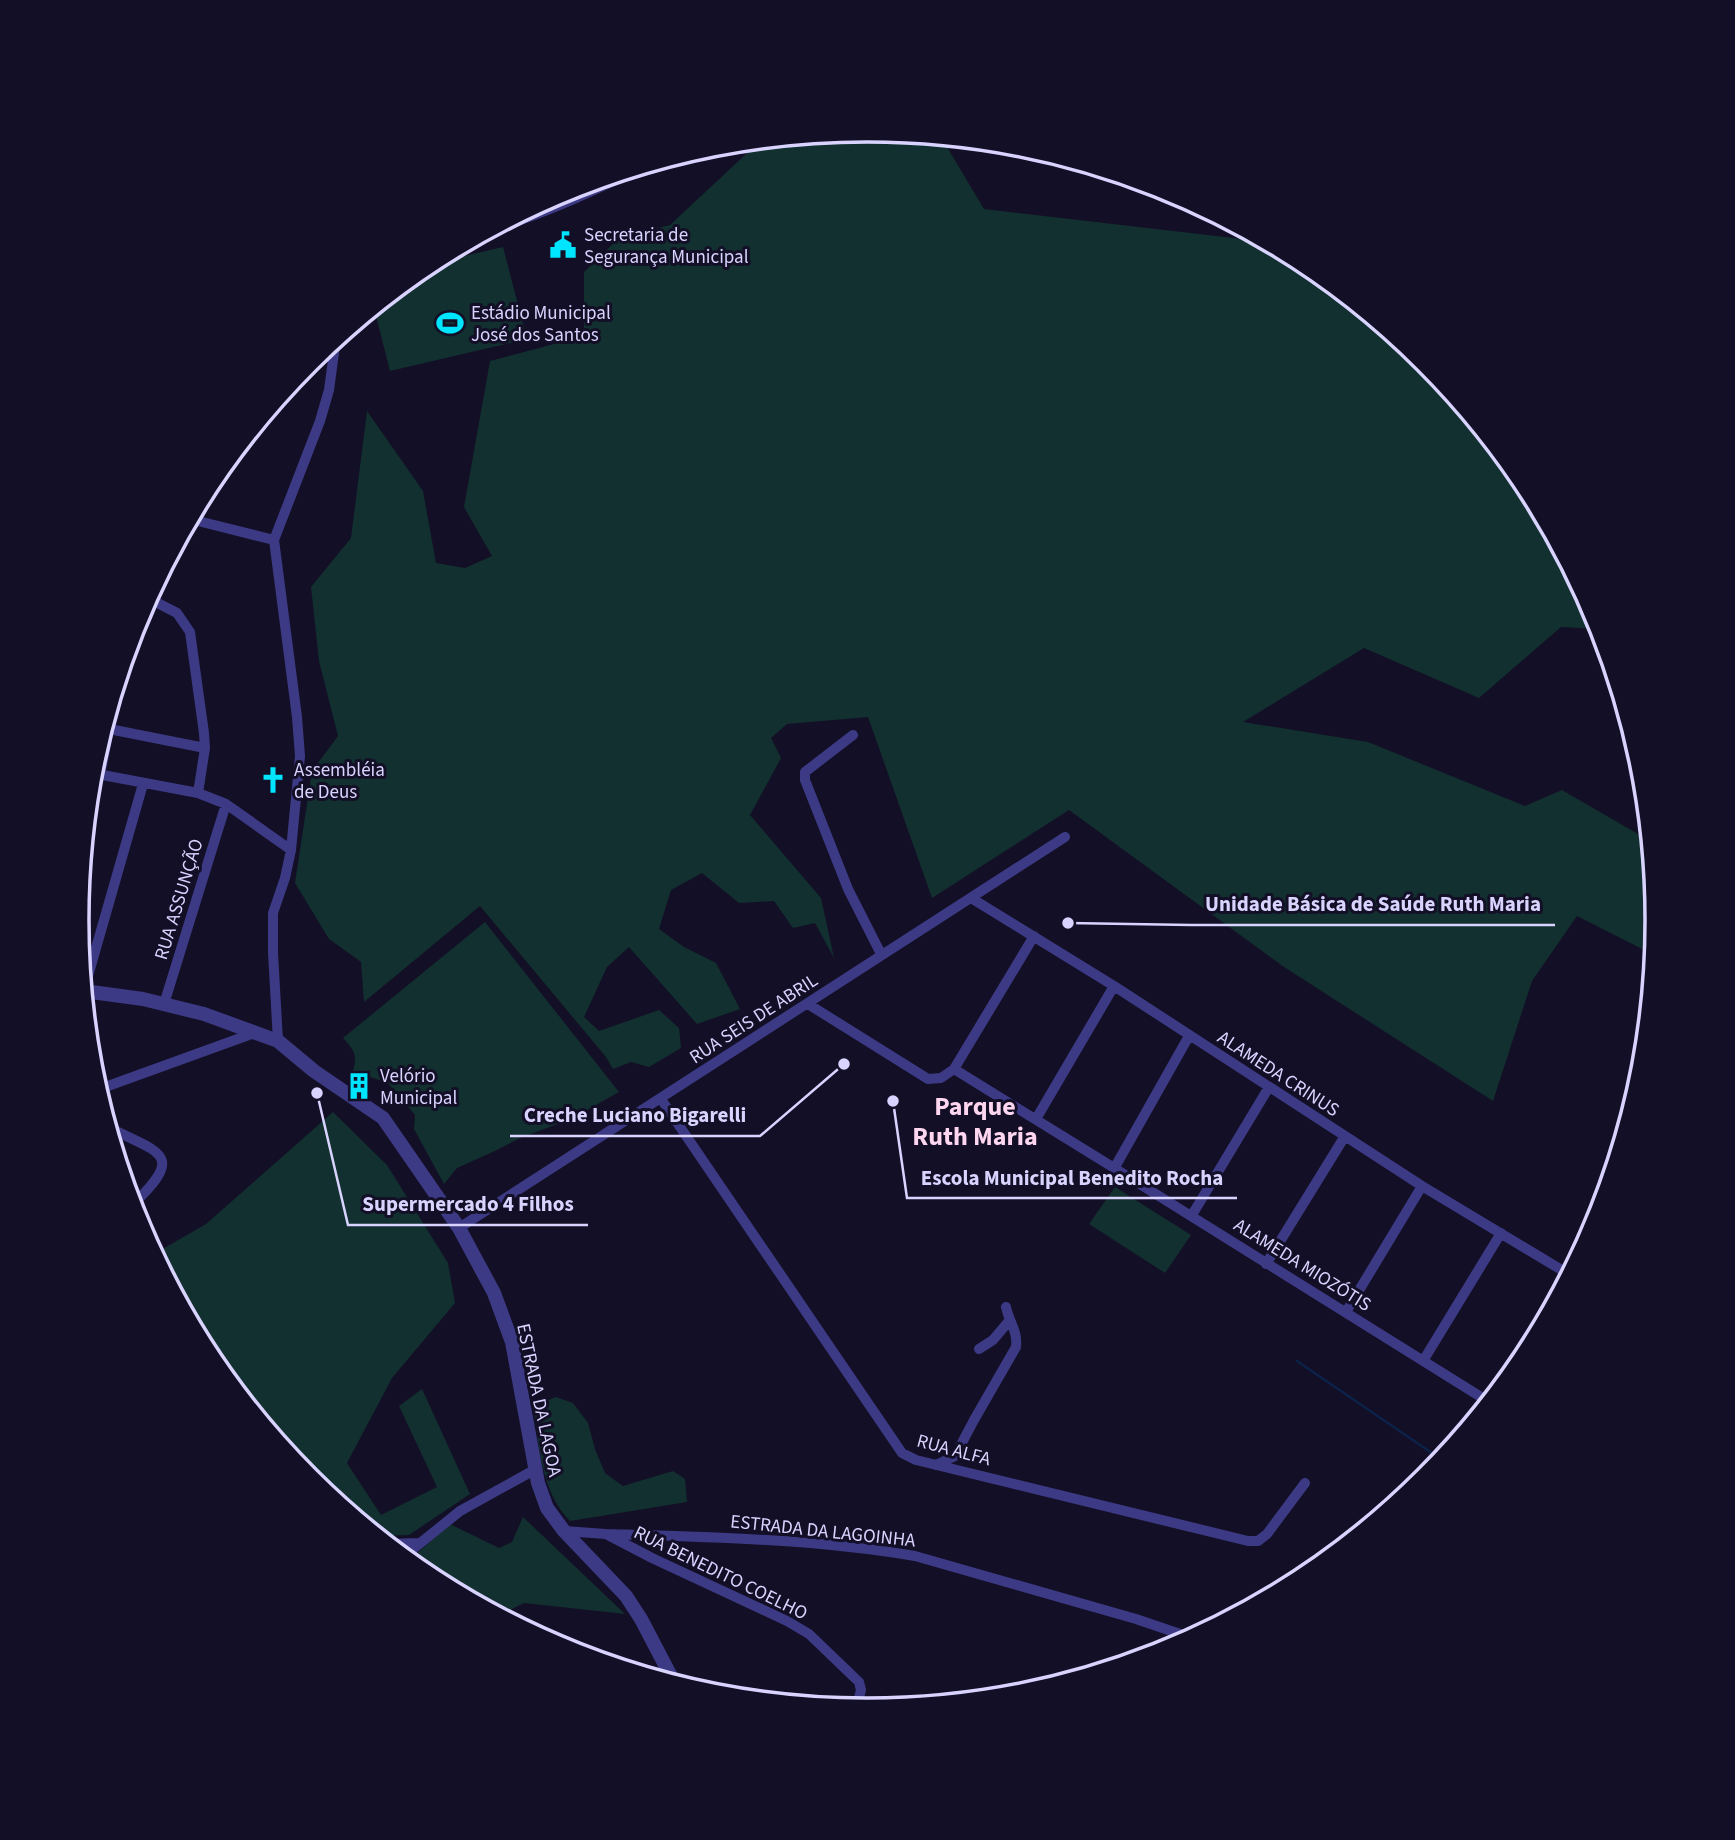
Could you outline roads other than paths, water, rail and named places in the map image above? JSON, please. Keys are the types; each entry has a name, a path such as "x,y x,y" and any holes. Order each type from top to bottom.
{"street":[{"path":"563,204 580,197"},
{"path":"278,1041 273,913 291,850 300,756 298,717 274,540 320,421 329,390 334,354"},
{"path":"200,521 274,540"},
{"path":"157,603 177,613 190,632 203,714 205,748 198,793"},
{"path":"113,730 205,748"},
{"path":"853,736 805,772 805,780 848,889 881,954"},
{"path":"103,775 198,793 226,804 291,850"},
{"path":"91,967 143,784"},
{"name":"RUA ASSUNÇÃO","path":"164,1004 226,804"},
{"name":"RUA SEIS DE ABRIL","path":"459,1228 1065,837"},
{"name":"ALAMEDA CRINUS","path":"971,898 1114,986 1422,1186 1562,1270"},
{"path":"808,1004 928,1079 941,1079 954,1069 1034,936"},
{"path":"1036,1119 1114,986"},
{"name":"ESTRADA DA LAGOA","path":"93,992 164,1004 204,1014 278,1041 314,1071 383,1118 428,1180 488,1279 512,1342 541,1496 547,1508 564,1531 626,1596 669,1673"},
{"path":"107,1086 257,1032"},
{"path":"1115,1167 1189,1036"},
{"name":"ALAMEDA MIOZÓTIS","path":"954,1069 1192,1214 1266,1264 1482,1398"},
{"path":"1192,1214 1269,1087"},
{"name":"RUA ALFA","path":"661,1099 902,1453 916,1460 1248,1541 1258,1541 1267,1534 1305,1483"},
{"path":"119,1132 154,1148 162,1158 163,1167 151,1187 141,1197"},
{"path":"1266,1264 1345,1136"},
{"path":"1346,1312 1422,1186"},
{"path":"1423,1361 1502,1233"},
{"path":"936,1465 955,1456 1016,1347 1017,1337 1006,1307"},
{"path":"979,1349 993,1340 1009,1321"},
{"path":"411,1550 460,1511 536,1469"},
{"name":"RUA BENEDITO COELHO","path":"564,1531 606,1534 787,1620 808,1634 859,1682 862,1690 860,1698"},
{"name":"ESTRADA DA LAGOINHA","path":"606,1534 744,1538 905,1555 943,1563 1123,1615 1177,1634"},
{"path":"402,1543 420,1542"}],"waterway":[{"path":"1297,1361 1433,1454"}],"place":[{"name":"Secretaria de Segurança Municipal","path":"563,245"},
{"name":"Estádio Municipal José dos Santos","path":"450,323"},
{"name":"Assembléia de Deus","path":"273,780"},
{"name":"Unidade Básica de Saúde Ruth Maria","path":"1068,923"},
{"name":"Creche Luciano Bigarelli","path":"844,1064"},
{"name":"Velório Municipal","path":"359,1086"},
{"name":"Supermercado 4 Filhos","path":"317,1093"},
{"name":"Escola Municipal Benedito Rocha","path":"893,1101"}],"district":[{"name":"Parque Ruth Maria","path":"975,1121"}]}
